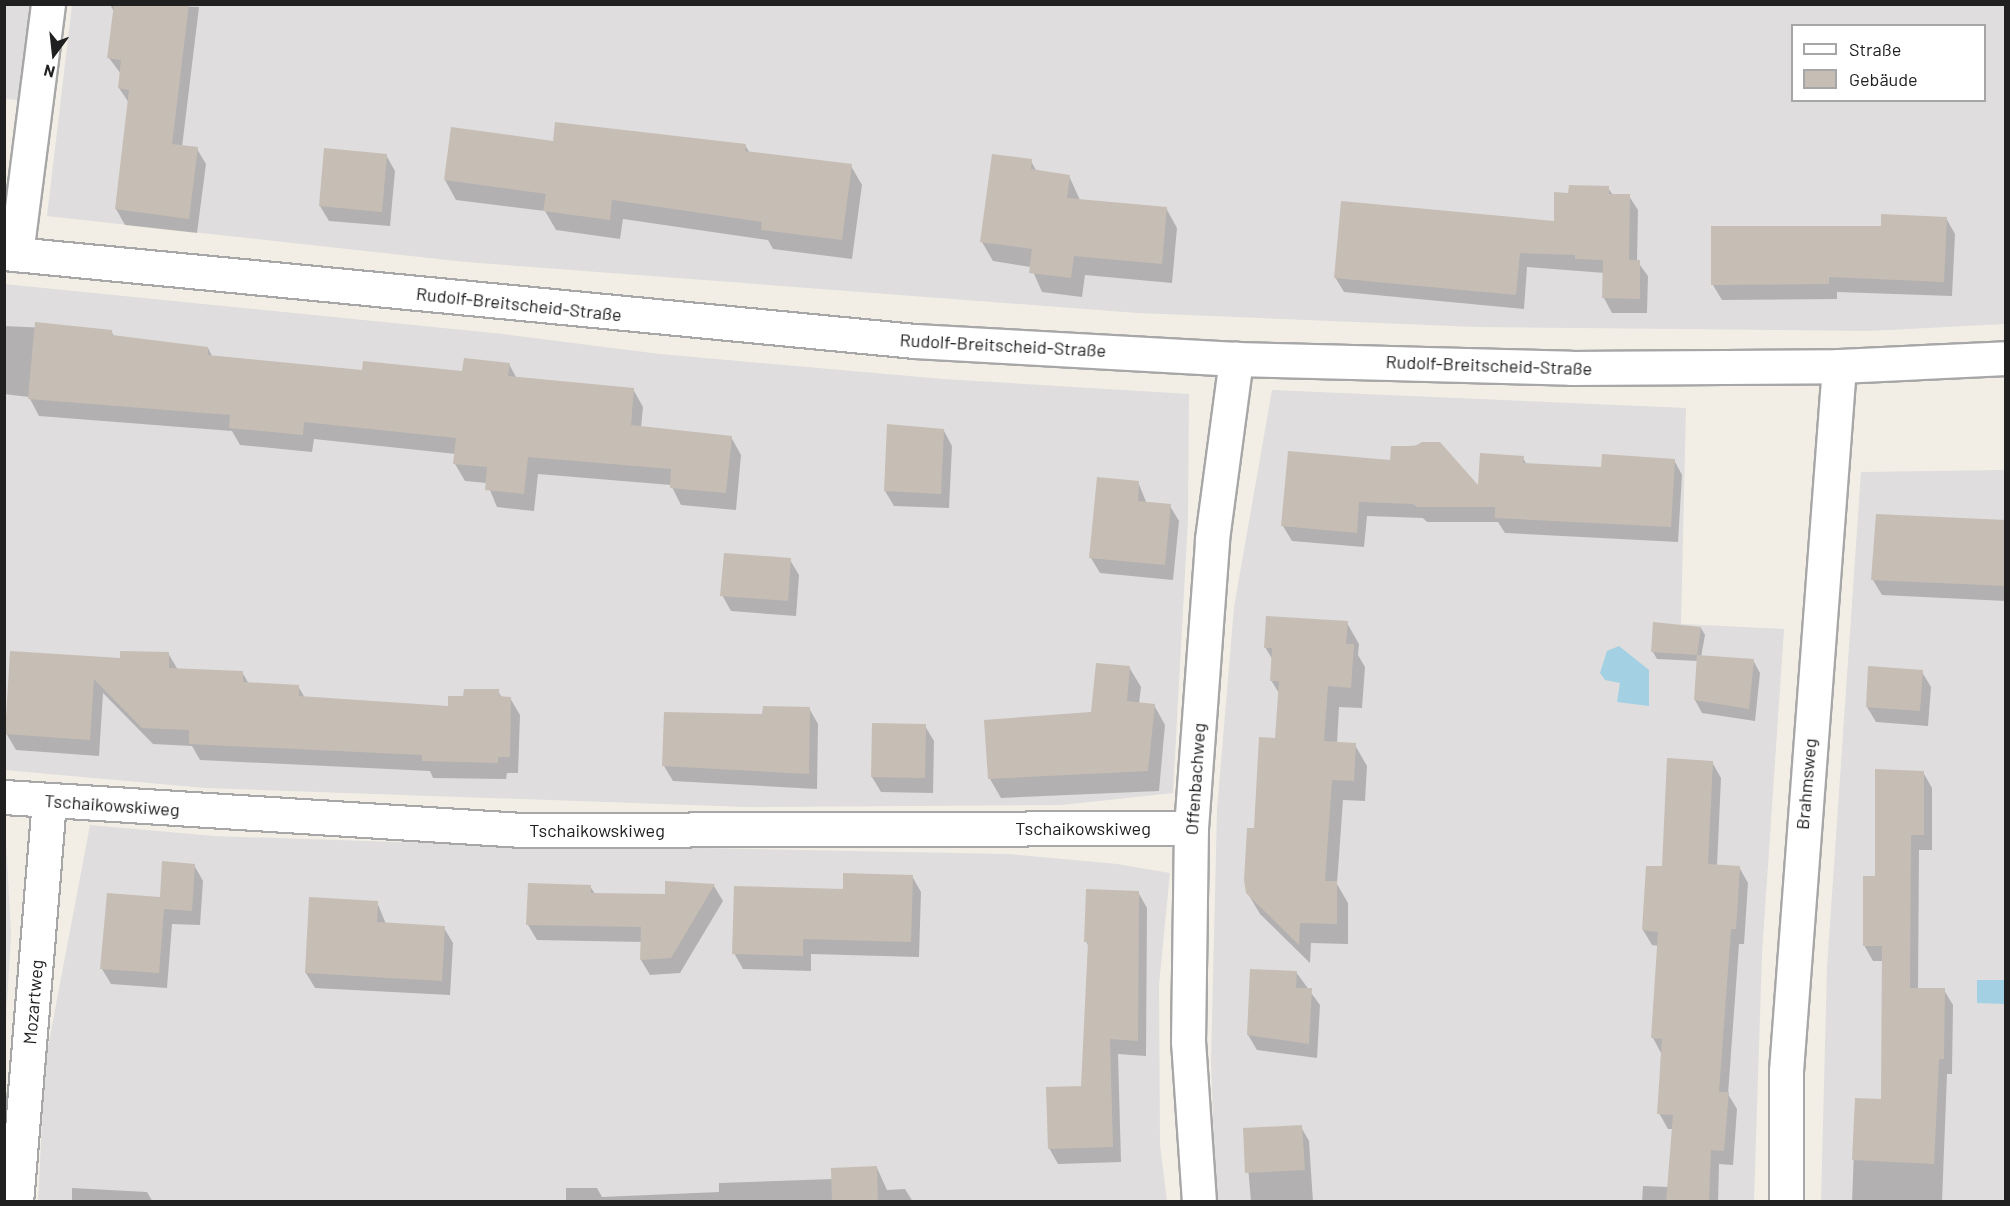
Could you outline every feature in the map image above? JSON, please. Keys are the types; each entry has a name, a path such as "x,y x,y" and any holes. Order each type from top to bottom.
{"street":[{"path":"10,253 48,4"},
{"name":"Rudolf-Breitscheid-Straße","path":"10,253 915,341 1236,359 1571,368 1839,366 2006,358"},
{"name":"Offenbachweg","path":"1198,1202 1188,1042 1191,828 1212,539 1236,359"},
{"name":"Brahmsweg","path":"1786,1202 1786,1071 1839,366"},
{"name":"Tschaikowskiweg","path":"4,797 49,802 522,830 1191,828"},
{"name":"Mozartweg","path":"16,1202 49,802"}],"shaded area":[{"path":"4,5 30,5 18,100 5,99"},
{"path":"72,5 2005,5 2005,324 1869,331 1476,327 1138,313 466,262 47,216"},
{"path":"4,284 503,334 660,354 943,379 1189,394 1188,519 1173,793 1062,805 747,807 205,788 5,770"},
{"path":"1272,390 1686,408 1681,624 1784,629 1762,954 1754,1201 1216,1202 1211,1062 1217,810 1234,607"},
{"path":"2005,470 2005,1201 1821,1202 1827,967 1861,472"},
{"path":"4,820 11,935 5,1037"},
{"path":"90,825 214,836 396,842 1009,854 1117,864 1170,873 1159,985 1160,1145 1167,1201 38,1202 45,1063"}],"water":[{"path":"1619,646 1649,670 1649,706 1617,702 1620,683 1605,680 1600,673 1607,651"},
{"path":"1977,980 2005,980 2005,1004 1977,1003"}],"building":[{"path":"114,4 189,4 172,144 198,147 189,219 115,209 129,90 118,88 121,60 107,58"},
{"path":"555,122 746,144 745,151 852,164 842,240 761,230 762,222 612,200 610,220 543,211 546,194 444,180 451,127 553,141"},
{"path":"324,148 387,154 382,212 319,206"},
{"path":"992,154 1032,159 1031,169 1070,175 1067,198 1167,207 1162,264 1074,256 1071,278 1029,273 1032,249 980,242"},
{"path":"1569,185 1609,186 1609,194 1630,194 1629,260 1640,260 1640,299 1602,298 1603,260 1575,259 1575,255 1520,253 1516,295 1334,278 1341,201 1554,221 1554,192 1568,193"},
{"path":"1881,214 1947,217 1944,282 1829,277 1829,284 1711,285 1711,226 1881,226"},
{"path":"35,322 112,330 112,335 208,347 208,355 362,370 363,361 462,371 464,358 510,363 508,376 634,388 631,425 732,436 726,493 670,488 671,469 528,457 524,494 485,490 487,467 453,464 456,438 304,422 303,435 229,428 230,415 28,399"},
{"path":"887,424 944,429 941,494 884,491"},
{"path":"1422,442 1440,442 1478,485 1480,453 1524,456 1523,463 1601,467 1602,454 1675,459 1671,527 1495,518 1495,507 1417,507 1413,504 1359,502 1357,533 1281,526 1288,451 1390,460 1391,446 1415,446"},
{"path":"1097,477 1139,481 1138,501 1171,504 1165,565 1089,558"},
{"path":"1876,514 2006,520 2006,586 1871,580"},
{"path":"724,553 791,558 788,601 720,596"},
{"path":"1266,616 1348,621 1346,644 1354,644 1351,688 1328,686 1324,741 1356,743 1354,781 1332,780 1325,881 1337,881 1337,924 1300,923 1299,945 1246,893 1244,880 1247,828 1254,828 1259,737 1275,738 1279,681 1270,681 1272,648 1264,648"},
{"path":"1653,622 1701,627 1697,655 1651,652"},
{"path":"10,651 120,658 120,651 169,652 169,668 243,671 243,682 299,685 299,696 448,706 448,696 463,696 464,689 499,689 499,696 511,697 510,757 498,757 498,763 422,761 422,755 189,744 189,730 142,728 94,679 90,740 5,734"},
{"path":"1697,655 1754,659 1749,709 1694,700"},
{"path":"1096,663 1130,666 1127,701 1155,704 1148,771 988,779 984,720 1091,712"},
{"path":"1868,666 1923,670 1920,711 1866,707"},
{"path":"763,706 810,707 809,774 662,766 664,712 762,714"},
{"path":"872,723 926,724 925,778 871,777"},
{"path":"1667,758 1713,761 1708,864 1740,866 1736,929 1731,929 1719,1092 1729,1092 1724,1151 1711,1150 1709,1202 1666,1202 1673,1115 1657,1114 1662,1039 1651,1038 1658,932 1642,930 1646,866 1662,866"},
{"path":"1875,769 1924,771 1924,835 1911,835 1910,988 1945,988 1944,1059 1939,1059 1934,1164 1852,1160 1855,1098 1881,1099 1882,946 1863,946 1863,876 1875,876"},
{"path":"162,861 195,864 192,911 164,909 159,973 100,969 107,893 160,897"},
{"path":"843,873 913,875 911,942 803,939 803,956 732,954 734,886 843,889"},
{"path":"665,881 715,884 671,958 640,960 641,927 526,925 528,883 591,885 591,893 665,894"},
{"path":"1086,889 1139,891 1138,1041 1110,1039 1113,1147 1048,1149 1046,1087 1081,1086 1088,942 1084,942"},
{"path":"309,897 378,901 377,922 445,926 442,981 305,973"},
{"path":"1250,969 1297,971 1296,988 1312,988 1309,1044 1247,1035"},
{"path":"1302,1125 1305,1170 1245,1173 1243,1128"},
{"path":"877,1166 878,1202 832,1202 831,1168"}]}
